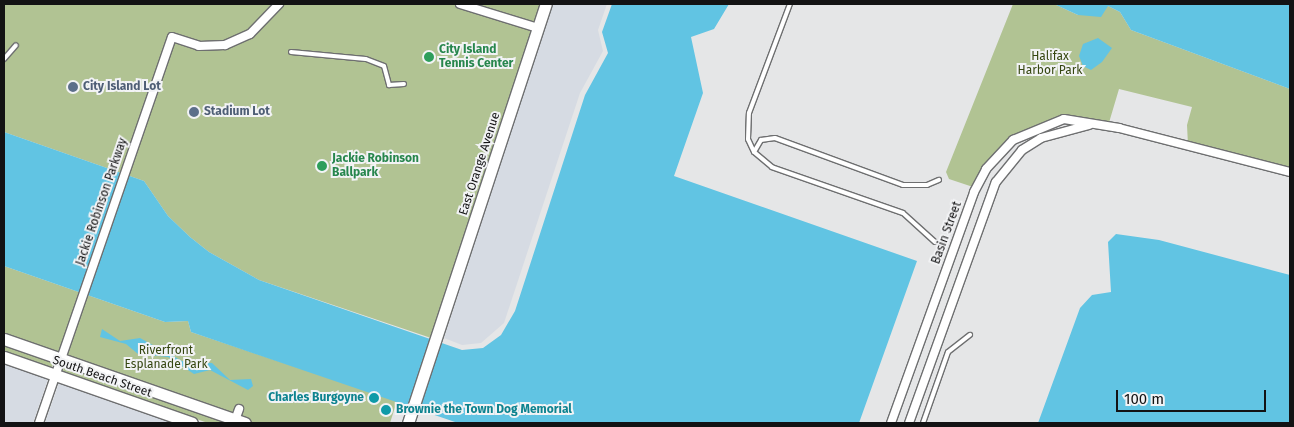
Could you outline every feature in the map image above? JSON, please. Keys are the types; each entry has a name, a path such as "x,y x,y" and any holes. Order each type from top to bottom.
{"street":[{"name":"Jackie Robinson Parkway","path":"39,423 126,164 172,37 199,46 225,45 250,34 279,4"},
{"path":"460,4 538,28"},
{"name":"East Orange Avenue","path":"410,419 546,4"},
{"name":"Basin Street","path":"891,423 974,192 986,169 1013,140 1064,119 1094,124 1290,172"},
{"name":"Basin Street","path":"909,423 989,198 1008,164 1022,150 1042,138 1094,124"},
{"path":"974,192 989,198"},
{"path":"942,280 958,284"},
{"name":"South Beach Street","path":"4,338 238,419"},
{"name":"South Beach Street","path":"4,357 192,423"},
{"path":"910,370 926,375"}],"lane":[{"path":"790,4 749,113 748,139 754,152 763,162 772,167 903,213 935,242"},
{"path":"4,58 16,45"},
{"path":"291,52 366,60 384,66 389,85 404,84"},
{"path":"754,152 761,140 775,138 903,185 927,185 939,180"},
{"path":"923,423 948,352 970,335"},
{"path":"926,375 939,379"}],"shaded area":[{"path":"552,4 607,4 598,30 603,51 580,93 504,323 481,343 462,345 444,338"},
{"path":"4,362 48,379 33,423 4,423"},
{"path":"59,383 176,423 45,423"}],"green space":[{"path":"4,4 546,4 437,340 259,280 209,252 190,237 168,216 144,181 4,132"},
{"name":"Halifax Harbor Park","path":"1013,4 1054,4 1078,15 1108,6 1120,12 1131,30 1290,89 1290,172 1188,145 1187,125 1192,107 1119,89 1108,126 1064,119 1013,140 976,188 949,179 946,172"},
{"name":"Riverfront Esplanade Park","path":"4,266 165,322 188,321 191,332 397,401 390,423 245,423 4,339"},
{"path":"4,344 54,361 52,369 4,352"},
{"path":"65,365 230,423 208,423 62,373"}],"water":[{"path":"612,4 729,4 714,29 691,37 703,93 674,176 917,261 859,423 458,423 191,332 188,321 165,322 4,266 4,132 144,181 168,216 190,237 209,252 259,280 462,350 483,348 501,335 515,311 585,95 608,53 602,32"},
{"path":"1054,4 1290,4 1290,89 1131,30 1120,12 1108,6 1101,17 1078,15"},
{"path":"1098,38 1112,48 1102,62 1091,70 1083,66 1079,56 1083,44"},
{"path":"1116,234 1159,240 1290,275 1290,423 1038,423 1080,308 1092,295 1111,292 1108,242"},
{"path":"102,329 120,341 140,338 182,361 212,363 230,380 251,379 253,386 248,390 210,370 194,374 168,357 138,354 126,344 100,337"}],"place":[{"name":"City Island Tennis Center","path":"429,57"},
{"name":"City Island Lot","path":"73,87"},
{"name":"Stadium Lot","path":"194,112"},
{"name":"Jackie Robinson Ballpark","path":"322,166"},
{"name":"Charles Burgoyne","path":"374,398"},
{"name":"Brownie the Town Dog Memorial","path":"386,410"}]}
